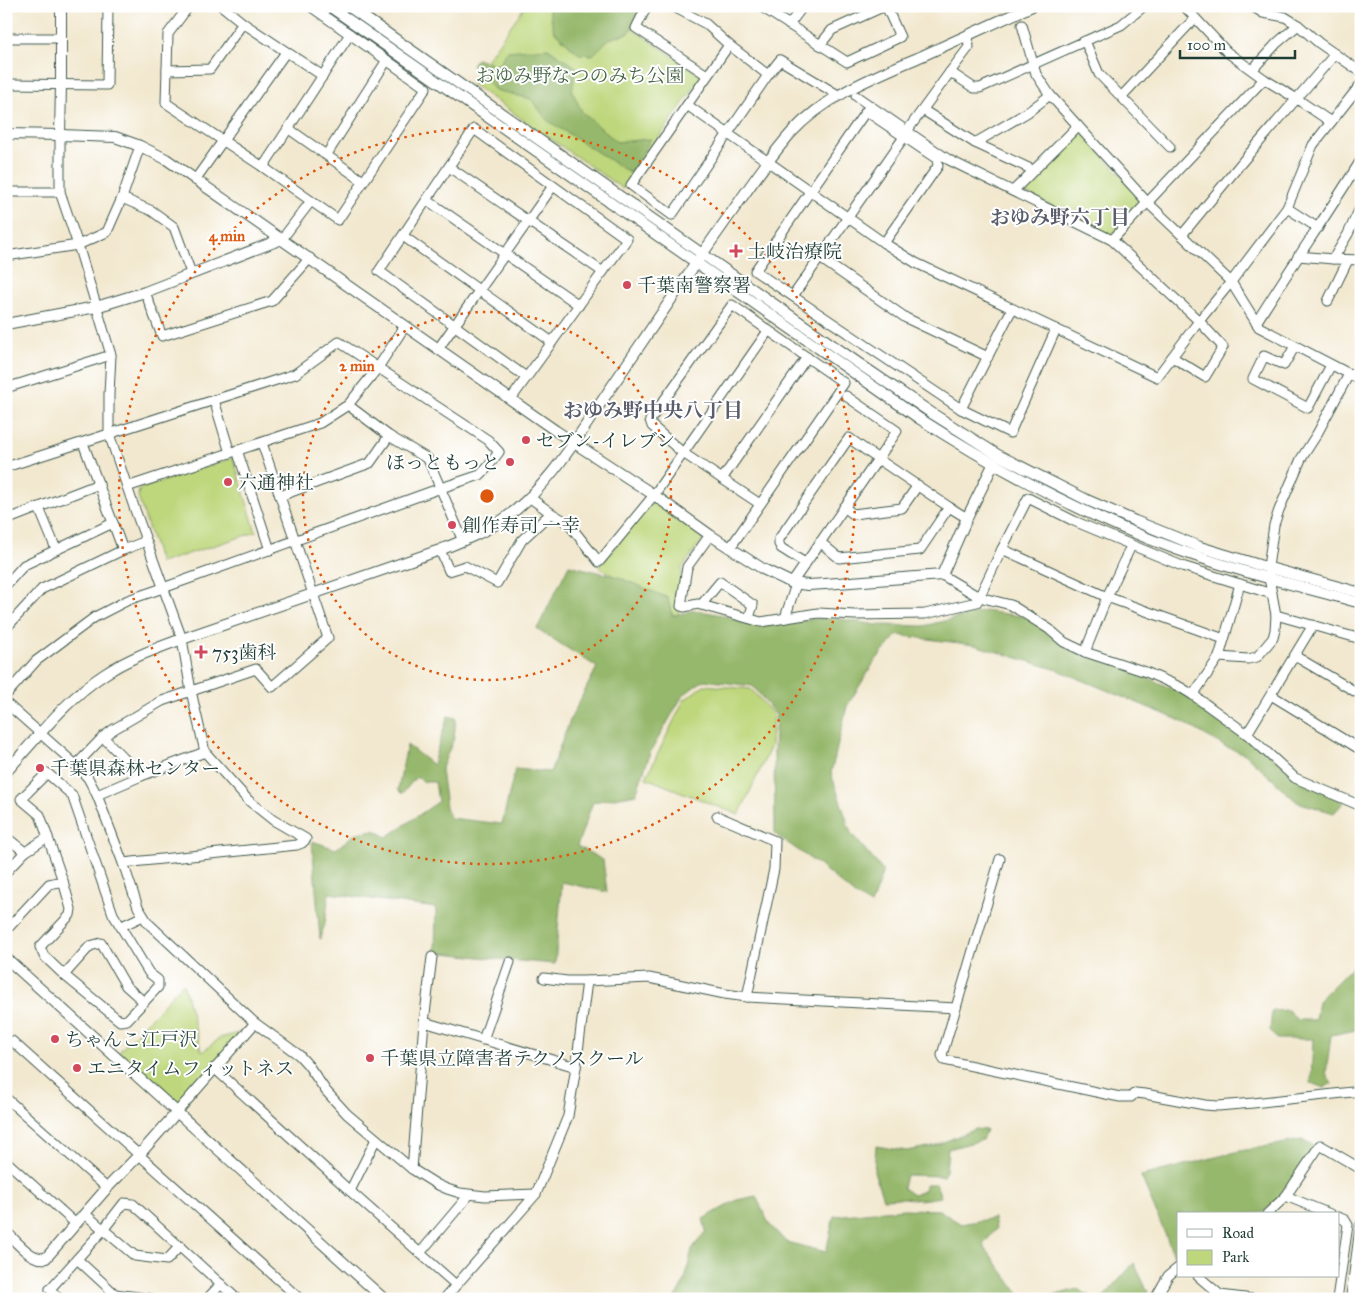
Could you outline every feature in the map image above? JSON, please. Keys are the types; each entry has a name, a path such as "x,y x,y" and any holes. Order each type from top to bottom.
{"street":[{"path":"61,6 60,192 78,245 110,355 109,434 182,638 191,692 205,752 248,800 273,820 306,840 297,845 123,863"},
{"path":"6,84 107,85 108,6"},
{"path":"189,6 168,34 166,103 263,167 338,220 426,88 310,6"},
{"path":"222,6 243,23 323,76"},
{"path":"329,6 920,419 993,465 1060,500 1175,549 1269,578 1361,603"},
{"path":"348,6 933,414 998,455 1087,500 1200,546 1361,593"},
{"path":"647,6 636,28 707,76"},
{"path":"672,6 706,24 729,46 768,74"},
{"path":"761,6 820,46 847,62 900,37 886,6 832,30 820,46"},
{"path":"789,25 803,6"},
{"path":"6,772 64,708 103,675 140,654 440,550 463,541 503,519 530,497 550,475 702,254 768,161 791,133 838,95 858,84 968,35 1019,9 1032,6"},
{"path":"950,72 974,88 980,88 1121,25 1144,6"},
{"path":"1184,6 1227,52 1264,79 1298,99 1331,122"},
{"path":"1252,6 1263,13 1285,17 1361,72"},
{"path":"1122,96 1195,18"},
{"path":"168,70 210,69 243,23"},
{"path":"1022,25 1036,74 1050,96 1147,202 1231,282 1259,327 1361,380"},
{"path":"1252,70 1277,43 1298,25"},
{"path":"263,167 350,34"},
{"path":"793,296 969,47 968,35"},
{"path":"6,38 60,38"},
{"path":"1085,41 1099,74 1170,147"},
{"path":"729,46 631,185 672,215 768,74 780,60 838,95"},
{"path":"195,180 286,52"},
{"path":"1182,235 1335,54"},
{"path":"326,154 387,60"},
{"path":"1112,240 1264,79"},
{"path":"687,105 884,243 916,263 1157,377 1287,208 1313,145 1361,84"},
{"path":"856,96 937,159 938,166 884,243"},
{"path":"975,143 1028,112 1050,96"},
{"path":"923,110 975,143 1033,170"},
{"path":"1056,329 1010,433 961,409 755,270 866,111 949,160 1112,240 1199,321 1223,347 1205,377 1172,357"},
{"path":"1013,191 1078,126"},
{"path":"289,129 363,181"},
{"path":"511,399 627,239 474,129 378,271 526,377"},
{"path":"6,134 114,137 140,146 166,159 438,349 710,535 763,569 794,583 808,585 942,575 979,597 1011,605 1049,629 1064,642 1086,652 1146,672 1180,687 1247,734 1295,778 1361,806"},
{"path":"6,256 78,245 107,232 122,198 140,146"},
{"path":"1256,323 1361,160"},
{"path":"449,167 603,272"},
{"path":"438,349 553,186"},
{"path":"6,192 60,192"},
{"path":"122,198 152,211 174,227 191,274"},
{"path":"427,200 578,305"},
{"path":"6,324 96,307 145,292 282,239 310,201"},
{"path":"1333,259 1348,234 1361,206"},
{"path":"1287,208 1318,228"},
{"path":"402,236 552,342"},
{"path":"1298,256 1361,260"},
{"path":"145,292 162,336 272,300 310,258"},
{"path":"820,258 906,318 988,357"},
{"path":"1328,301 1348,260"},
{"path":"730,548 844,383 732,305 650,420 652,426 683,453 760,504"},
{"path":"961,409 1012,309"},
{"path":"127,488 320,423 348,405 377,368 405,326"},
{"path":"530,497 568,523 599,562 654,495 768,331"},
{"path":"6,467 295,374 339,342 488,440 499,452 480,475 128,600 95,617 36,661 6,695"},
{"path":"1295,346 1284,366 1264,356 1253,379 1308,408 1331,365"},
{"path":"6,388 110,355"},
{"path":"722,479 807,357"},
{"path":"1219,657 1248,660 1257,657 1273,638 1276,615 1268,567 1274,525 1301,459 1317,434 1349,374"},
{"path":"785,618 794,583 805,563 897,431 846,396"},
{"path":"214,400 270,550"},
{"path":"348,405 389,436 428,459 463,541"},
{"path":"280,496 370,464 389,436"},
{"path":"805,563 781,548 779,539 849,438 967,518"},
{"path":"83,442 123,550"},
{"path":"76,765 103,737 162,701 256,668 272,687 328,638 262,443"},
{"path":"942,575 993,465"},
{"path":"6,520 98,484"},
{"path":"844,508 853,514 902,508 918,485"},
{"path":"710,535 687,567 681,606 698,604 761,622 818,613 855,615 924,614 977,602 1028,498 1131,546 1182,566 1272,594"},
{"path":"820,542 839,558 920,550 949,507"},
{"path":"39,508 56,549"},
{"path":"440,550 449,571 465,566 497,583 522,540 551,513"},
{"path":"6,585 24,564 113,523"},
{"path":"6,628 42,589 146,541"},
{"path":"1086,652 1107,597 1131,546"},
{"path":"1002,549 1107,597 1224,639"},
{"path":"701,605 720,582 753,605 749,618"},
{"path":"1193,695 1219,657 1240,584"},
{"path":"1276,615 1361,639"},
{"path":"1247,734 1313,625"},
{"path":"1295,656 1361,695"},
{"path":"1271,695 1361,750"},
{"path":"6,703 88,778 97,795 143,916 255,1024 299,1055 326,1091 347,1114 412,1169 447,1190 468,1195 536,1194"},
{"path":"103,737 141,776"},
{"path":"97,795 205,752"},
{"path":"47,773 72,795 113,914 149,973 158,980 158,987 127,1020 120,1021 44,956 40,947 70,915 71,909 63,881 40,815 21,799 47,773"},
{"path":"717,816 775,841 774,869 747,996"},
{"path":"6,837 24,852"},
{"path":"6,872 24,852 48,837"},
{"path":"1000,859 942,1056 944,1060 1120,1097 1131,1097 1135,1093 1218,1106 1361,1091"},
{"path":"6,922 10,926 48,884 63,881"},
{"path":"122,926 143,916"},
{"path":"64,975 90,946 100,943 126,986 144,1002"},
{"path":"412,1169 424,1022 432,957"},
{"path":"6,958 384,1299"},
{"path":"484,1040 510,962"},
{"path":"544,978 587,981 648,978 724,994 956,1008"},
{"path":"444,1299 536,1194 568,1116 587,981"},
{"path":"424,1022 576,1068"},
{"path":"6,1232 32,1256 40,1259 46,1258 255,1024"},
{"path":"6,1042 12,1041 300,1299"},
{"path":"214,1068 456,1285"},
{"path":"6,1098 107,1188"},
{"path":"350,1191 376,1138"},
{"path":"1269,1212 1286,1196 1320,1145 1361,1169"},
{"path":"6,1162 76,1224"},
{"path":"420,1253 468,1195"},
{"path":"1286,1196 1325,1212"},
{"path":"59,1299 50,1289 103,1230 124,1203 133,1204 237,1299"},
{"path":"85,1214 135,1256 167,1260 180,1246"},
{"path":"1340,1218 1345,1220 1348,1225 1340,1263"},
{"path":"1352,1299 1361,1225"},
{"path":"77,1259 115,1294 153,1299"},
{"path":"1155,1299 1168,1276 1177,1269"},
{"path":"1200,1278 1220,1295 1253,1299"},
{"path":"1337,1299 1339,1278"},
{"path":"206,1299 221,1284"}],"green space":[{"name":"おゆみ野なつのみち公園","path":"525,6 644,6 633,29 702,76 623,189 470,83"},
{"path":"548,6 642,6 629,33 609,39 593,55 579,54 554,31"},
{"path":"548,48 576,67 572,91 582,112 617,142 651,139 630,173 547,120 531,99 495,90 472,65 476,59 498,65 507,51"},
{"path":"1080,130 1143,200 1110,237 1018,189"},
{"path":"233,458 256,532 160,563 138,497 139,489"},
{"path":"652,502 704,538 682,568 678,617 599,567"},
{"path":"569,565 618,577 668,598 672,616 694,610 722,615 756,625 835,618 877,625 924,626 984,611 1029,617 1059,642 1124,667 1208,705 1266,752 1344,802 1334,813 1297,802 1245,754 1224,746 1181,721 1058,670 974,645 897,635 875,661 847,706 831,773 851,833 883,871 871,905 856,896 819,865 775,834 774,750 776,715 753,686 704,680 683,695 651,751 636,794 593,802 577,846 603,860 607,892 562,882 555,964 435,952 436,908 329,893 325,923 320,939 312,841 336,849 356,833 374,830 387,837 438,802 435,782 425,782 416,777 402,794 398,790 407,745 433,765 448,716 456,718 454,738 441,770 446,807 450,818 502,824 515,769 550,772 571,718 597,667 537,629"},
{"path":"704,685 751,689 773,714 771,746 739,815 646,778 684,700"},
{"path":"1361,958 1361,1029 1331,1035 1326,1074 1332,1083 1324,1088 1311,1083 1313,1039 1277,1039 1270,1030 1272,1011 1288,1010 1297,1020 1315,1020 1318,1001"},
{"path":"183,983 202,1052 220,1038 242,1032 178,1104 119,1052"},
{"path":"975,1129 986,1130 982,1140 948,1149 946,1171 943,1176 906,1175 903,1188 913,1195 923,1191 926,1184 936,1184 941,1197 921,1200 903,1198 883,1199 874,1171 876,1146 907,1151 934,1146"},
{"path":"1302,1140 1315,1147 1285,1192 1265,1211 1177,1212 1177,1257 1175,1258 1141,1176 1240,1151"},
{"path":"756,1196 769,1224 786,1242 826,1252 834,1216 904,1209 939,1210 961,1224 994,1218 996,1229 983,1245 1023,1299 675,1299 685,1280 692,1249 706,1231 703,1219 737,1200"},
{"path":"1134,1263 1148,1292 1143,1299 1102,1299"},
{"path":"1077,1289 1096,1299 1043,1299"}],"place":[{"name":"土岐治療院","path":"736,251"},
{"name":"千葉南警察署","path":"627,285"},
{"name":"セブン-イレブン","path":"526,440"},
{"name":"ほっともっと","path":"510,462"},
{"name":"六通神社","path":"228,482"},
{"name":"創作寿司 一幸","path":"452,525"},
{"name":"753歯科","path":"201,652"},
{"name":"千葉県森林センター","path":"40,768"},
{"name":"ちゃんこ江戸沢","path":"55,1039"},
{"name":"千葉県立障害者テクノスクール","path":"370,1058"},
{"name":"エニタイムフィットネス","path":"77,1068"}],"district":[{"name":"おゆみ野六丁目","path":"1060,217"},
{"name":"おゆみ野中央八丁目","path":"653,410"}]}
